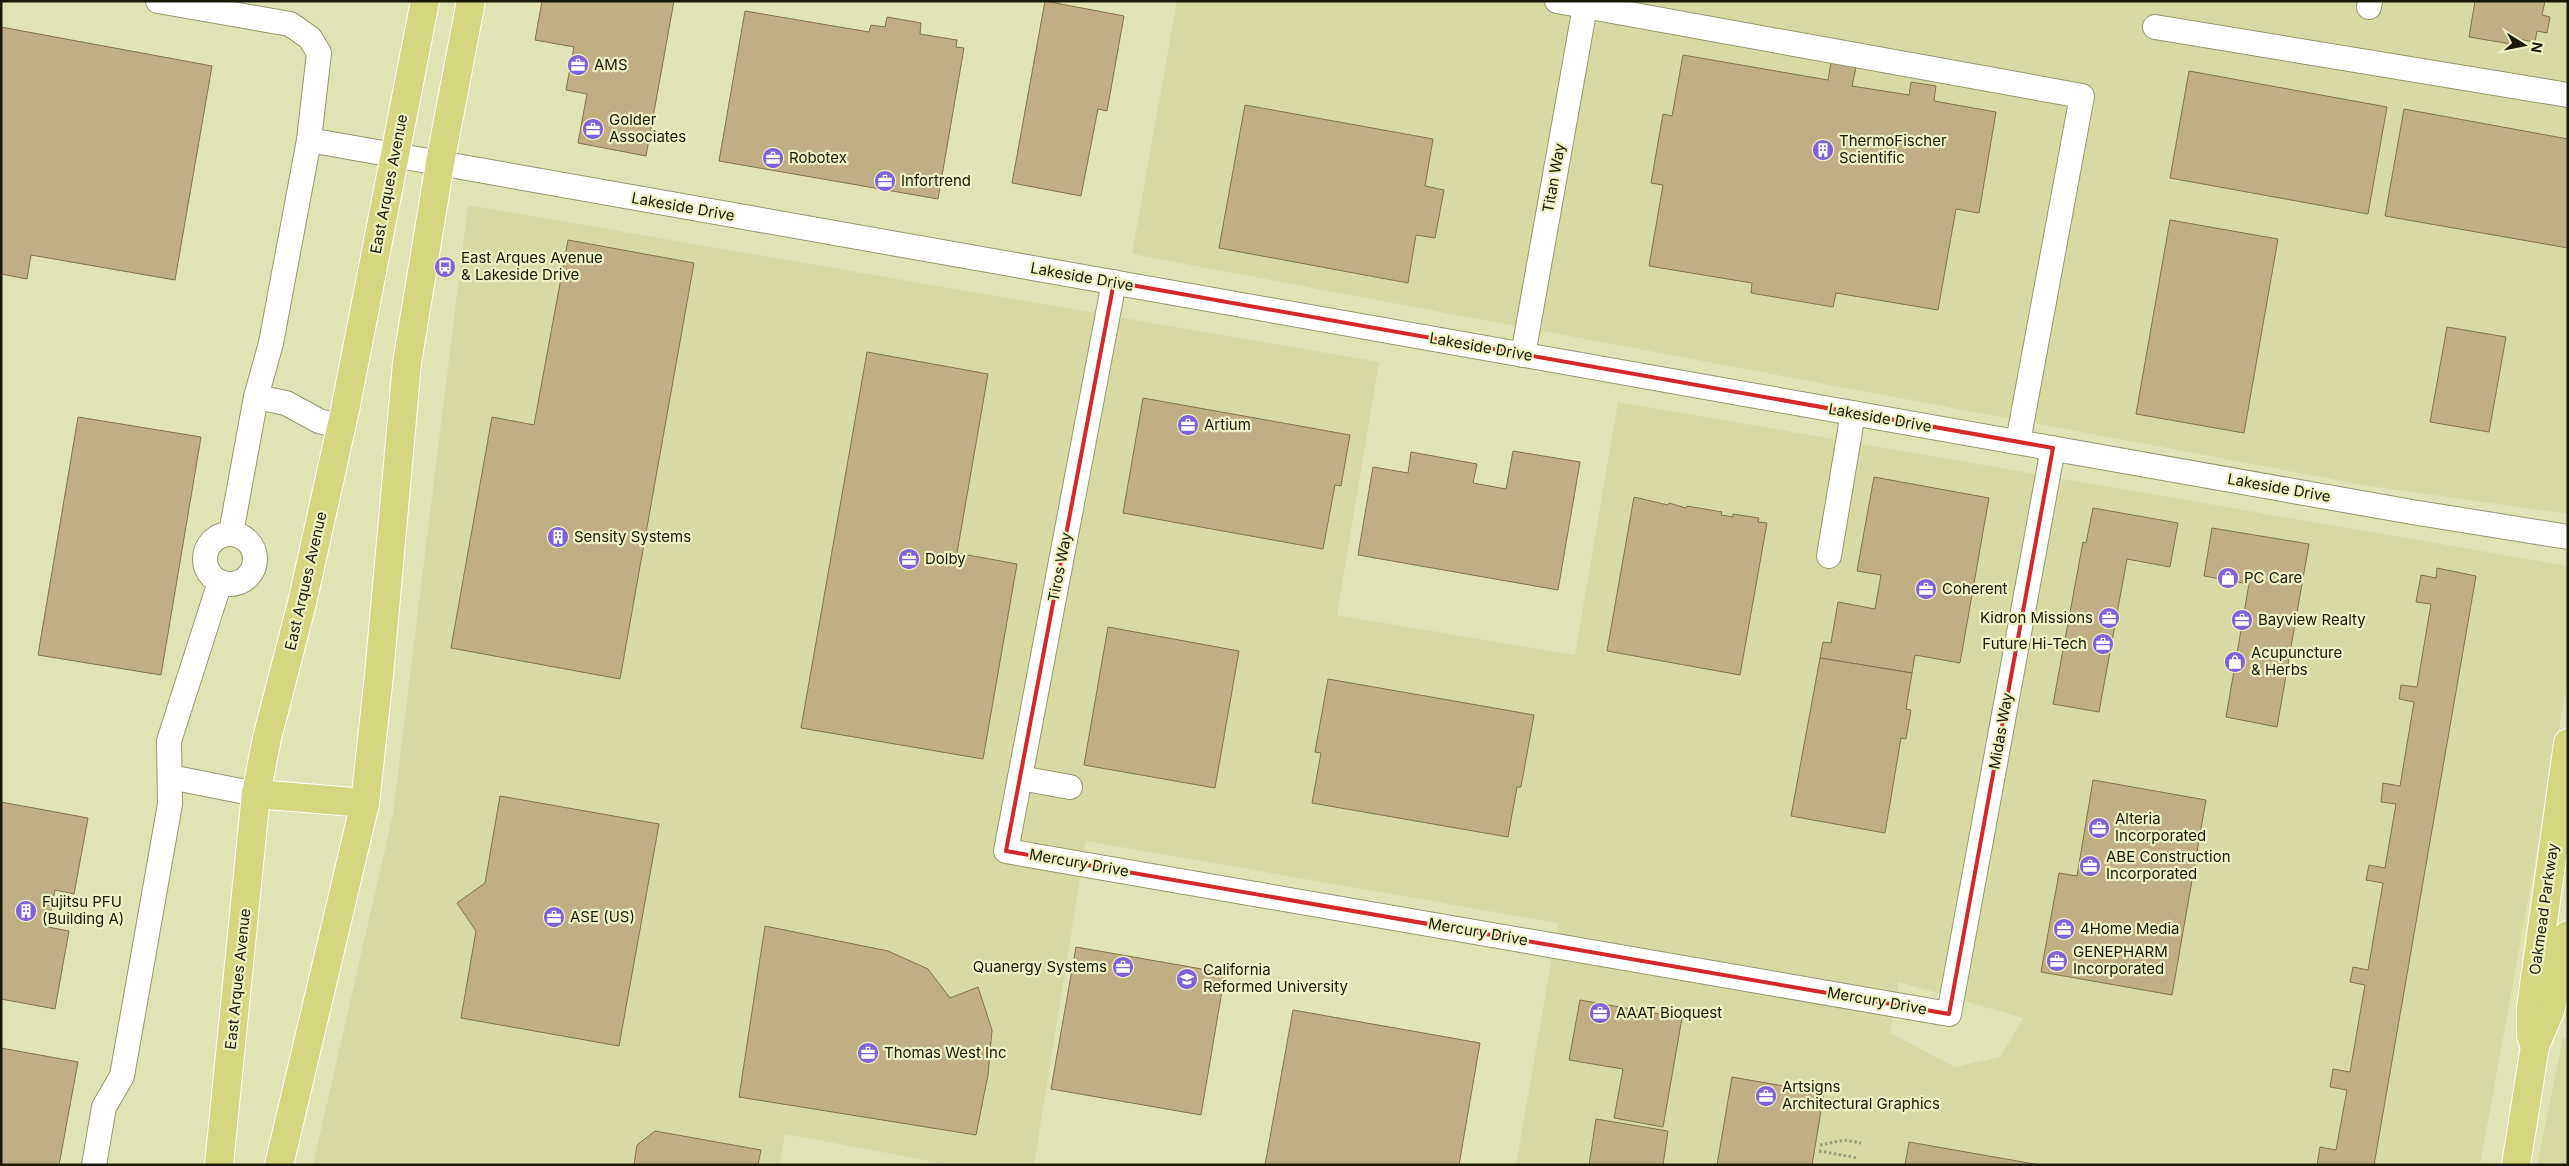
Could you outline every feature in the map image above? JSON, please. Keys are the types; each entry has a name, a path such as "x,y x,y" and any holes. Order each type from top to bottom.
{"main road":[{"name":"East Arques Avenue","path":"219,1165 256,794 267,738 302,603 341,427 425,1"},
{"path":"278,1165 365,803 379,675 407,363 440,163 471,1"},
{"name":"Oakmead Parkway","path":"2535,1046 2531,1036 2531,1007 2568,743"},
{"path":"256,794 365,803"},
{"name":"Oakmead Parkway","path":"2516,1165 2535,1046 2550,1011 2568,935"}],"street":[{"path":"158,1 290,24 310,38 319,53 309,140 271,343 256,397 230,533"},
{"path":"1557,1 1585,4 2082,96 2018,442"},
{"name":"Titan Way","path":"1523,355 1585,4"},
{"path":"2155,27 2568,95"},
{"name":"Lakeside Drive","path":"309,140 2018,442 2568,537"},
{"name":"Tiros Way","path":"1006,851 1114,282"},
{"path":"256,397 286,403 319,421 341,427"},
{"path":"1828,556 1853,413"},
{"name":"Midas Way","path":"1949,1014 2053,448"},
{"path":"230,533 246,538 254,552 254,568 250,575 236,583 220,582 207,571 205,553 214,538 230,533"},
{"path":"94,1165 104,1107 122,1076 170,804 169,741 220,582"},
{"path":"170,777 256,794"},
{"path":"1020,778 1070,787"},
{"name":"Mercury Drive","path":"1006,851 1949,1014"}],"path":[{"path":"1820,1144 1844,1140 1861,1143"},
{"path":"1819,1151 1858,1158"}],"highlighted area":[{"path":"1114,282 2053,448 1949,1014 1006,851"}],"shaded area":[{"path":"1177,1 2568,1 2568,514 2369,486 1132,254"},
{"path":"468,205 1379,362 1337,615 1575,655 1618,402 2568,566 2568,679 2480,1165 1516,1165 1558,923 1086,841 1034,1165 952,1165 785,1134 779,1165 313,1165 393,814","holes":["1899,982 2023,1018 2000,1057 1955,1067 1890,1033"]},
{"path":"2563,1038 2568,1039 2568,1165 2537,1165"}],"building":[{"path":"542,1 674,1 646,156 578,143 587,94 566,90 574,47 535,40"},
{"path":"1045,1 1124,16 1107,111 1098,109 1081,196 1012,183"},
{"path":"2475,1 2545,1 2542,15 2550,17 2547,33 2537,31 2535,42 2518,39 2517,45 2469,37"},
{"path":"745,11 869,32 871,25 885,27 887,17 921,23 920,34 957,40 956,47 964,48 938,199 719,161"},
{"path":"1,27 212,66 175,280 31,255 27,279 1,274"},
{"name":"ThermoFischer Scientific","path":"1683,55 1828,80 1831,63 1856,67 1852,86 1909,95 1911,82 1936,86 1934,101 1996,112 1979,213 1956,209 1938,310 1836,293 1833,307 1751,293 1752,283 1649,266 1663,185 1651,183 1663,114 1672,116"},
{"path":"2189,71 2387,107 2368,214 2170,178"},
{"path":"1245,105 1433,139 1425,186 1444,190 1435,238 1416,235 1408,283 1219,248"},
{"path":"2404,109 2568,139 2568,248 2385,216"},
{"path":"2170,220 2278,239 2244,433 2136,414"},
{"name":"Sensity Systems","path":"568,240 694,263 620,679 451,648 492,417 534,425"},
{"path":"2447,327 2506,337 2489,432 2430,422"},
{"name":"Dolby","path":"867,352 988,374 957,553 1017,564 983,759 801,728"},
{"path":"1143,398 1350,435 1341,486 1335,485 1323,549 1123,513"},
{"path":"78,417 201,437 161,675 38,655"},
{"path":"1513,451 1580,462 1558,590 1358,555 1373,467 1408,473 1411,452 1477,464 1473,483 1506,489"},
{"name":"Coherent","path":"1874,477 1989,498 1960,663 1915,655 1912,673 1820,658 1823,642 1831,643 1838,602 1875,609 1881,575 1857,571"},
{"path":"1634,497 1668,505 1669,503 1686,508 1687,506 1722,512 1721,515 1733,517 1733,514 1759,518 1758,522 1767,523 1740,675 1607,651"},
{"path":"2093,508 2178,523 2170,567 2127,559 2099,712 2053,704 2083,542 2086,543"},
{"path":"2212,528 2309,544 2277,727 2226,717 2249,584 2204,576"},
{"path":"2437,568 2476,576 2374,1165 2317,1165 2320,1147 2336,1150 2347,1090 2330,1087 2333,1069 2350,1072 2365,985 2350,982 2353,967 2368,970 2383,883 2366,880 2369,865 2385,868 2396,804 2381,802 2383,783 2400,786 2414,702 2399,699 2401,685 2417,687 2431,604 2416,602 2421,575 2436,578"},
{"path":"1108,627 1239,651 1215,788 1084,765"},
{"path":"1820,658 1912,673 1906,709 1911,710 1906,739 1901,738 1885,833 1791,816"},
{"path":"1328,679 1534,715 1521,787 1517,787 1508,837 1312,803 1321,753 1315,752"},
{"path":"2093,780 2206,800 2172,995 2041,972 2059,873 2077,876"},
{"name":"ASE (US)","path":"500,796 659,824 619,1046 461,1018 476,931 457,903 485,883"},
{"name":"Fujitsu PFU (Building A)","path":"1,802 88,818 74,894 55,890 48,927 69,931 55,1009 1,999"},
{"name":"Thomas West Inc","path":"765,926 888,951 928,969 950,998 978,987 992,1030 988,1075 976,1135 739,1097"},
{"path":"1076,947 1225,973 1201,1115 1051,1089"},
{"path":"1580,1000 1682,1018 1663,1127 1614,1118 1623,1069 1569,1060"},
{"path":"1293,1010 1480,1043 1459,1165 1265,1165"},
{"path":"1,1048 78,1062 59,1165 1,1165"},
{"path":"1732,1077 1824,1093 1812,1165 1717,1165"},
{"path":"1596,1119 1668,1131 1663,1165 1589,1165"},
{"path":"655,1131 761,1150 758,1165 634,1165 637,1145"},
{"path":"1909,1142 2040,1165 1905,1165"}],"place":[{"name":"AMS","path":"578,65"},
{"name":"Golder Associates","path":"593,129"},
{"name":"ThermoFischer Scientific","path":"1823,150"},
{"name":"Robotex","path":"773,158"},
{"name":"Infortrend","path":"885,181"},
{"name":"East Arques Avenue & Lakeside Drive","path":"445,267"},
{"name":"Artium","path":"1188,425"},
{"name":"Sensity Systems","path":"558,537"},
{"name":"Dolby","path":"909,559"},
{"name":"PC Care","path":"2228,578"},
{"name":"Coherent","path":"1926,589"},
{"name":"Kidron Missions","path":"2109,618"},
{"name":"Bayview Realty","path":"2242,620"},
{"name":"Future Hi-Tech","path":"2103,644"},
{"name":"Acupuncture & Herbs","path":"2235,662"},
{"name":"Alteria Incorporated","path":"2099,828"},
{"name":"ABE Construction Incorporated","path":"2090,866"},
{"name":"Fujitsu PFU (Building A)","path":"26,911"},
{"name":"ASE (US)","path":"554,917"},
{"name":"4Home Media","path":"2064,929"},
{"name":"GENEPHARM Incorporated","path":"2057,961"},
{"name":"Quanergy Systems","path":"1123,967"},
{"name":"California Reformed University","path":"1187,979"},
{"name":"AAAT Bioquest","path":"1600,1013"},
{"name":"Thomas West Inc","path":"868,1053"},
{"name":"Artsigns Architectural Graphics","path":"1766,1096"}]}
